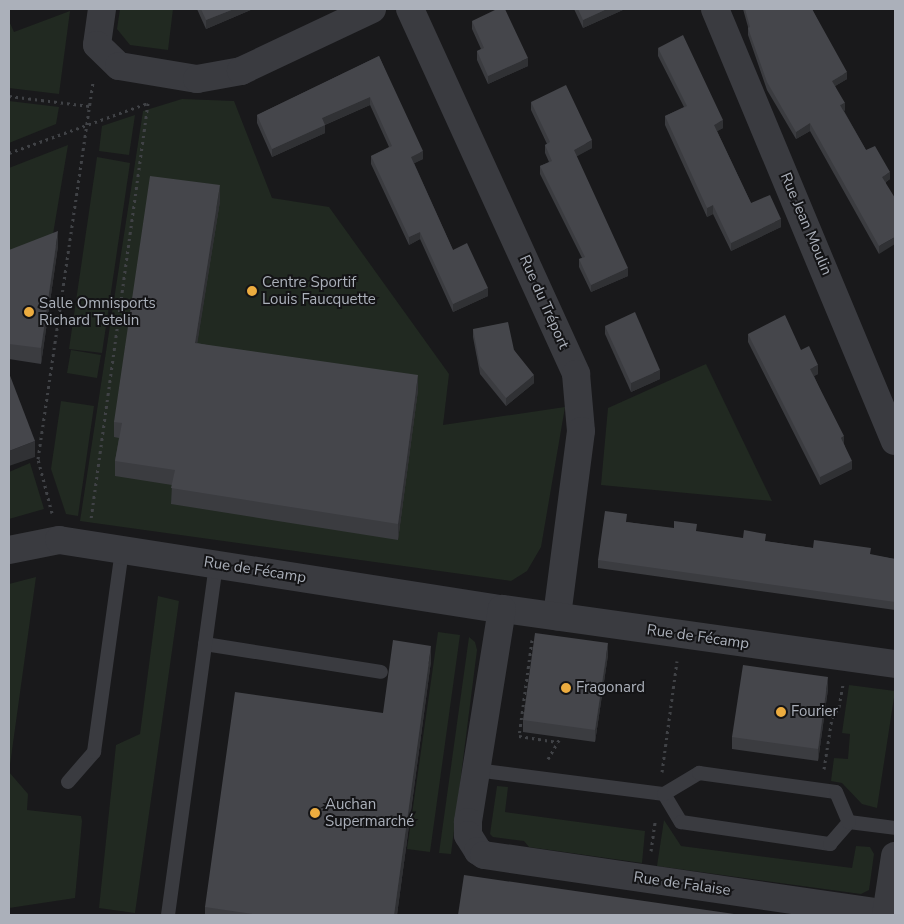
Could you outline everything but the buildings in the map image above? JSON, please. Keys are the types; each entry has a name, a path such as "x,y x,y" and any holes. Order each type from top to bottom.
{"street":[{"path":"102,9 97,45 119,66 197,79 241,71 372,9"},
{"name":"Rue du Tréport","path":"410,9 576,374 581,431 557,616"},
{"name":"Rue Jean Moulin","path":"715,9 895,441"},
{"name":"Rue de Fécamp","path":"9,550 59,540 502,609 895,664"},
{"path":"476,770 502,609"},
{"name":"Rue de Falaise","path":"476,770 468,822 468,835 473,844 484,854 889,915"},
{"path":"889,915 895,856"}],"lane":[{"path":"68,782 94,752 116,549"},
{"path":"168,915 216,564"},
{"path":"205,644 381,672"},
{"path":"476,770 664,794 699,773 836,792 849,822"},
{"path":"664,794 681,822 830,844 849,822"},
{"path":"849,822 895,828"}],"path":[{"path":"59,540 38,459 97,45"},
{"path":"9,96 89,106"},
{"path":"9,153 87,123 148,103 91,522 116,526 116,549"},
{"path":"533,634 520,736 558,742"},
{"path":"821,790 832,718 839,707 844,676"}],"shaded area":[{"path":"120,9 173,9 168,50 130,45 117,29"},
{"path":"70,11 59,94 9,88 9,21 14,32"},
{"name":"Centre Sportif Louis Faucquette","path":"182,99 234,101 272,198 329,207 449,374 443,425 565,407 541,547 527,571 511,581 80,521 143,111"},
{"path":"9,101 59,107 56,124 9,143"},
{"path":"135,115 129,155 99,151 102,126"},
{"path":"68,145 52,240 9,256 9,168"},
{"path":"97,157 130,163 102,353 69,349"},
{"path":"71,350 101,355 97,378 67,373"},
{"path":"706,364 772,501 601,485 608,408"},
{"path":"61,401 94,406 78,516 66,514 51,469"},
{"path":"30,463 44,509 9,519 9,472"},
{"path":"36,577 9,772 9,584"},
{"path":"158,596 179,601 135,913 99,908 116,745 140,734"},
{"path":"438,632 460,635 430,852 407,849"},
{"path":"469,637 475,642 477,650 451,854 439,853"},
{"path":"849,685 895,691 877,808 862,804 842,783 831,781 834,758 848,759 850,734 842,733"},
{"path":"9,772 28,794 27,810 81,816 75,898 9,908"},
{"path":"497,786 508,787 505,812 645,831 642,863 529,847 524,841 493,837 490,834"},
{"path":"664,820 681,846 852,868 856,846 870,847 874,854 869,890 861,894 657,866"}],"place":[{"name":"Centre Sportif Louis Faucquette","path":"252,291"},
{"name":"Salle Omnisports Richard Tetelin","path":"29,312"},
{"name":"Fragonard","path":"566,688"},
{"name":"Fourier","path":"781,712"},
{"name":"Auchan Supermarché","path":"315,813"}]}
